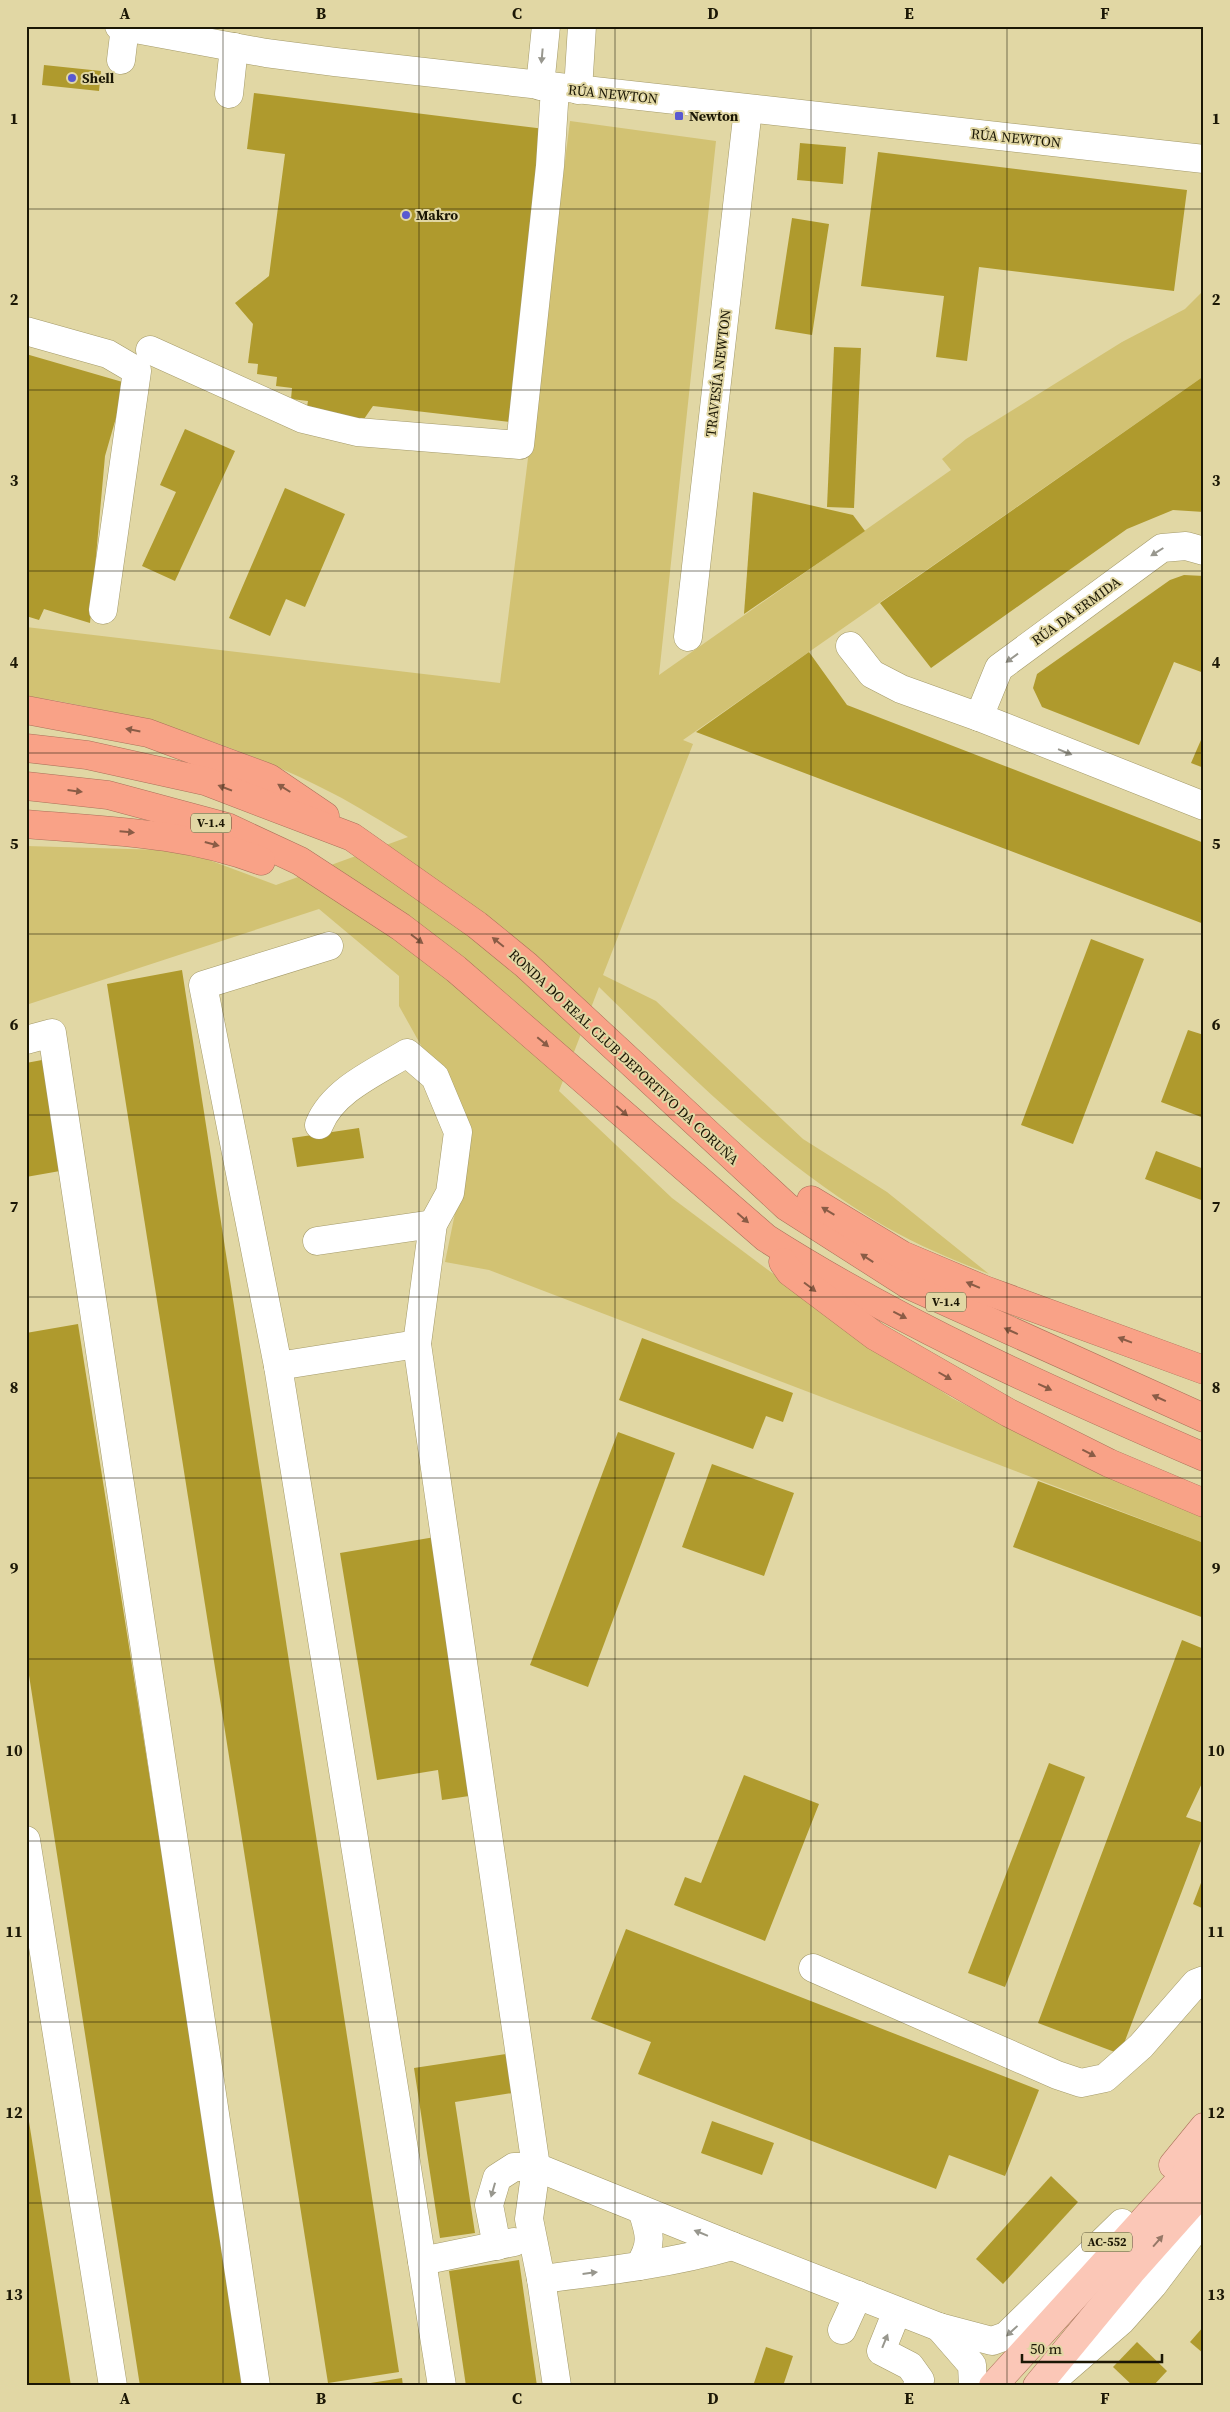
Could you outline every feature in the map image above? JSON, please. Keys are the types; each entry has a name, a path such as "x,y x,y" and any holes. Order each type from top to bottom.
{"highway":[{"path":"26,710 148,733 269,778 305,801 352,837"},
{"name":"RONDA DO REAL CLUB DEPORTIVO DA CORUÑA","path":"26,748 87,755 205,781 352,837 477,925 526,964 787,1207 909,1285 1204,1418"},
{"name":"V-1.4","path":"26,786 108,795 227,827 300,861 377,911 456,969 585,1078 766,1238 890,1310 980,1356 1076,1402 1204,1457"},
{"path":"26,824 164,835 200,841 276,866 314,885 377,911"},
{"path":"716,1142 902,1254 985,1290 1204,1370"},
{"path":"766,1238 790,1272 875,1336 1018,1417 1109,1463 1204,1503"}],"main road":[{"name":"AC-552","path":"993,2386 1064,2294 1204,2127"},
{"name":"AC-552","path":"1014,2360 1204,2154"},
{"name":"AC-552","path":"1049,2382 1131,2272 1204,2190"},
{"name":"AC-552","path":"1049,2382 1202,2221"}],"street":[{"name":"RÚA NEWTON","path":"155,26 203,41"},
{"path":"150,350 303,419 357,432 520,445 558,88 546,26"},
{"path":"558,88 579,54 582,26"},
{"name":"RÚA NEWTON","path":"122,27 300,58 1204,159"},
{"path":"121,60 122,27"},
{"path":"229,94 234,47"},
{"name":"TRAVESÍA NEWTON","path":"688,638 748,109"},
{"path":"26,331 108,354 137,371 103,610"},
{"name":"RÚA DA ERMIDA","path":"979,717 999,668 1006,662 1162,548 1186,546 1204,551"},
{"path":"850,646 872,674 901,689 979,717 1204,806"},
{"path":"329,946 203,985 278,1366 442,2386"},
{"path":"26,1040 52,1033 256,2386"},
{"path":"318,1125 324,1112 343,1093 408,1053 435,1077 458,1132 450,1193 433,1224 417,1344 536,2167 529,2219 541,2279 557,2386"},
{"path":"316,1241 433,1224"},
{"path":"278,1366 417,1344"},
{"path":"26,1840 113,2386"},
{"path":"813,1968 1057,2075 1080,2083 1105,2078 1141,2046 1196,1983 1204,1980"},
{"path":"496,2246 489,2205 496,2178 514,2167 536,2167 897,2311 939,2327 992,2341 1006,2336 1122,2224"},
{"path":"640,2266 649,2250 648,2227 642,2210"},
{"path":"422,2261 533,2238"},
{"path":"541,2279 693,2257 732,2246"},
{"path":"842,2330 858,2295"},
{"path":"897,2311 882,2351 910,2366 920,2380 917,2386"},
{"path":"939,2327 972,2365 973,2386"}],"shaded area":[{"path":"570,121 716,141 659,675 951,470 942,459 966,439 1122,342 1185,309 1204,290 1204,376 683,740 693,744 603,975 656,1001 803,1139 887,1192 989,1274 898,1234 846,1202 808,1175 700,1085 599,987 559,1091 672,1198 859,1338 952,1398 1040,1444 1204,1517 1204,1543 489,1270 445,1262 471,1135 399,1006 399,976 319,909 26,1005 26,846 164,850 201,857 276,885 408,837 332,793 259,759 144,720 66,702 26,696 26,627 500,683"}],"building":[{"name":"Shell","path":"44,65 101,71 99,91 42,85"},
{"name":"Makro","path":"254,93 545,129 510,422 373,406 364,419 306,412 308,401 291,399 292,388 276,386 277,377 257,374 258,364 248,363 253,324 235,303 269,276 285,154 247,149"},
{"path":"800,143 846,147 843,184 797,180"},
{"path":"878,152 1187,190 1174,291 979,267 967,361 936,357 944,296 861,286"},
{"path":"792,218 829,224 812,335 775,329"},
{"path":"834,347 861,348 854,508 827,507"},
{"path":"26,354 126,383 105,456 90,623 44,609 39,620 26,616"},
{"path":"1204,376 1204,512 1173,510 1127,529 931,668 880,603"},
{"path":"185,429 235,451 175,581 142,566 176,492 160,485"},
{"path":"285,488 345,514 305,607 286,599 270,636 229,618"},
{"path":"753,492 853,515 865,531 744,614"},
{"path":"1184,575 1204,576 1204,673 1174,662 1139,745 1042,707 1033,688 1037,674 1170,580"},
{"path":"809,652 847,705 1204,843 1204,924 696,732"},
{"path":"1204,733 1204,768 1191,763"},
{"path":"1091,939 1144,959 1073,1144 1021,1125"},
{"path":"182,970 399,2372 328,2383 107,984"},
{"path":"1188,1030 1204,1035 1204,1118 1161,1102"},
{"path":"42,1060 60,1171 26,1177 26,1063"},
{"path":"359,1128 364,1158 297,1167 292,1138"},
{"path":"1156,1151 1204,1169 1204,1201 1145,1179"},
{"path":"78,1324 246,2386 140,2386 26,1656 26,1333"},
{"path":"642,1338 793,1393 783,1422 766,1416 753,1449 619,1400"},
{"path":"618,1432 675,1453 588,1687 530,1665"},
{"path":"712,1464 794,1493 764,1576 682,1547"},
{"path":"1038,1481 1204,1543 1204,1618 1013,1547"},
{"path":"435,1537 476,1795 442,1800 438,1770 377,1780 340,1553"},
{"path":"1182,1640 1204,1649 1204,1779 1186,1817 1204,1823 1204,1833 1120,2054 1038,2023"},
{"path":"1049,1763 1085,1777 1005,1987 968,1973"},
{"path":"744,1775 819,1804 765,1941 674,1905 685,1877 701,1883"},
{"path":"1204,1875 1204,1909 1193,1904"},
{"path":"626,1929 1039,2090 1005,2176 949,2155 936,2189 638,2074 651,2042 591,2019"},
{"path":"506,2054 512,2093 455,2102 475,2233 440,2238 414,2068"},
{"path":"27,2109 71,2386 26,2386"},
{"path":"712,2121 774,2143 762,2175 701,2153"},
{"path":"1051,2176 1078,2202 1003,2284 976,2259"},
{"path":"519,2260 537,2386 466,2386 449,2271"},
{"path":"1204,2326 1204,2354 1190,2342"},
{"path":"1137,2342 1167,2371 1153,2386 1133,2386 1113,2367"},
{"path":"766,2347 793,2356 783,2386 753,2386"},
{"path":"402,2378 403,2386 358,2386 358,2385"}],"place":[{"name":"Shell","path":"72,78"},
{"name":"Newton","path":"679,116"},
{"name":"Makro","path":"406,215"}]}
